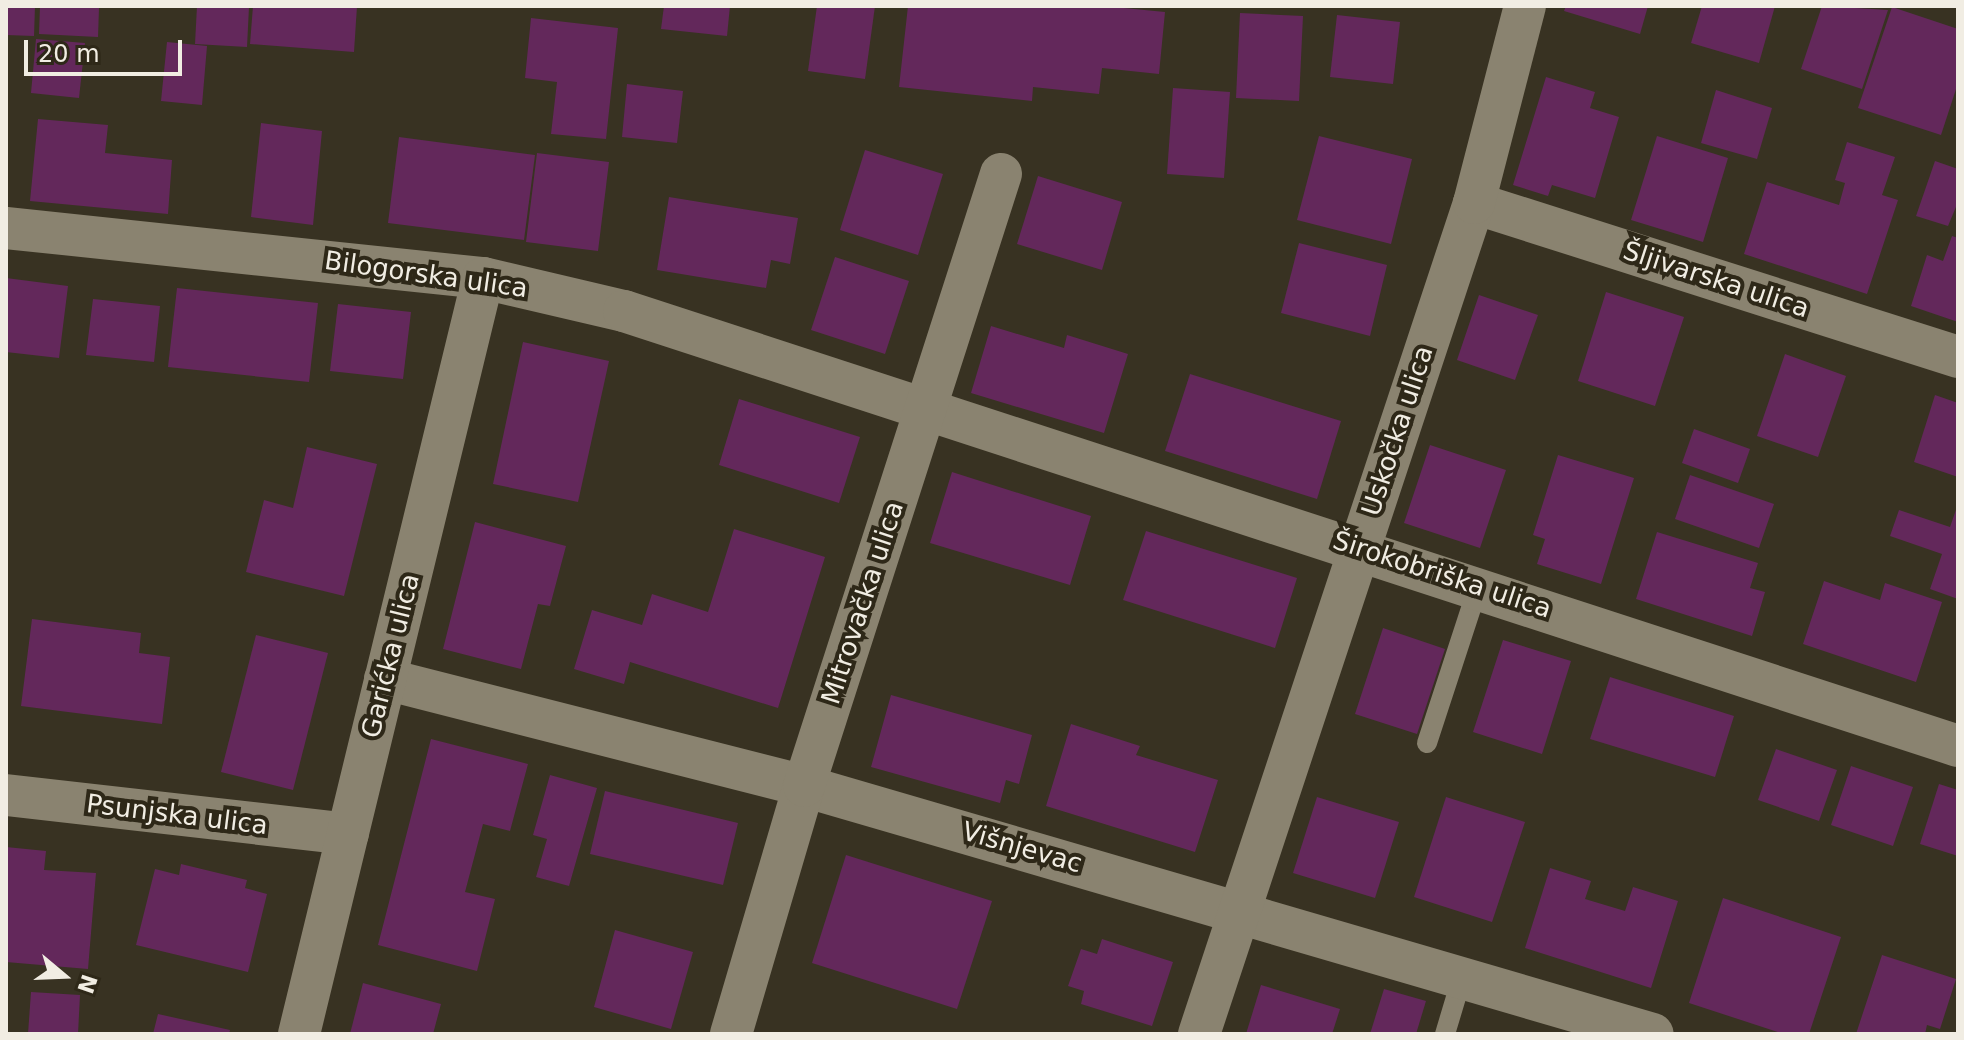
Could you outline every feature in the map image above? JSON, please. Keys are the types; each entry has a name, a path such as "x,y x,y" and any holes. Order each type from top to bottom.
{"street":[{"name":"Uskočka ulica","path":"1199,1034 1474,203 1525,6"},
{"name":"Mitrovačka ulica","path":"731,1034 804,786 1001,174"},
{"name":"Šljivarska ulica","path":"1474,203 1958,357"},
{"name":"Bilogorska ulica","path":"6,228 483,278 624,311 924,411"},
{"name":"Garićka ulica","path":"299,1034 483,278"},
{"name":"Širokobriška ulica","path":"924,411 1359,547 1958,746"},
{"name":"Višnjevac","path":"385,679 804,786 1463,974 1653,1034"},
{"name":"Psunjska ulica","path":"6,795 348,834"}],"lane":[{"path":"1427,743 1478,587"},
{"path":"1445,1034 1463,974"}],"building":[{"path":"6,6 35,6 34,36 6,35"},
{"path":"40,6 99,8 98,37 39,34"},
{"path":"197,6 249,7 247,47 195,44"},
{"path":"253,6 357,6 354,52 250,44"},
{"path":"664,6 730,6 727,36 661,29"},
{"path":"817,6 875,6 865,79 808,71"},
{"path":"908,6 1103,6 1165,12 1159,74 1102,68 1099,94 1033,87 1032,101 899,87"},
{"path":"1566,6 1648,6 1640,34 1564,11"},
{"path":"1702,6 1775,6 1759,63 1691,43"},
{"path":"1822,6 1888,10 1862,89 1801,69"},
{"path":"1892,7 1958,29 1958,83 1941,135 1858,108"},
{"path":"1240,13 1303,16 1299,101 1236,98"},
{"path":"1337,15 1400,22 1393,84 1330,77"},
{"path":"531,18 618,28 606,139 551,134 557,82 525,78"},
{"path":"36,39 85,43 79,98 31,93"},
{"path":"167,42 207,46 202,105 161,101"},
{"path":"1546,77 1595,92 1590,108 1619,117 1595,198 1552,185 1548,196 1513,185"},
{"path":"627,84 683,91 677,143 622,137"},
{"path":"1173,88 1230,92 1224,178 1167,174"},
{"path":"1716,90 1772,108 1757,159 1701,143"},
{"path":"38,119 108,125 105,153 172,160 168,214 30,201"},
{"path":"261,123 322,131 313,225 251,217"},
{"path":"1319,136 1412,159 1391,244 1297,220"},
{"path":"1657,136 1728,158 1703,242 1631,220"},
{"path":"399,137 535,155 524,240 388,223"},
{"path":"1847,142 1895,157 1882,195 1898,200 1867,294 1744,254 1767,182 1839,205 1845,183 1835,180"},
{"path":"865,150 943,174 918,255 840,230"},
{"path":"537,153 609,162 598,251 526,242"},
{"path":"1935,161 1958,169 1958,202 1948,226 1916,216"},
{"path":"1038,176 1122,202 1102,270 1017,244"},
{"path":"669,197 798,218 790,264 771,260 766,288 657,270"},
{"path":"1952,236 1958,238 1958,322 1911,306 1927,255 1943,261"},
{"path":"1299,243 1387,265 1370,336 1281,313"},
{"path":"835,257 909,281 885,354 811,330"},
{"path":"6,278 68,286 59,358 6,352"},
{"path":"177,288 318,303 309,382 168,367"},
{"path":"1606,292 1684,317 1655,406 1578,381"},
{"path":"1479,295 1538,315 1515,380 1457,360"},
{"path":"93,299 160,306 154,362 86,355"},
{"path":"338,304 411,312 403,379 330,371"},
{"path":"991,326 1064,348 1067,335 1128,354 1104,433 971,393"},
{"path":"523,342 609,361 578,502 493,484"},
{"path":"1785,354 1846,376 1818,457 1757,436"},
{"path":"1190,374 1341,421 1317,499 1165,451"},
{"path":"1935,395 1958,403 1958,477 1914,462"},
{"path":"739,399 860,437 839,503 719,465"},
{"path":"1694,429 1750,449 1738,483 1682,463"},
{"path":"1430,445 1506,470 1480,548 1404,523"},
{"path":"307,447 377,464 344,596 246,572 264,500 293,508"},
{"path":"1558,455 1634,478 1601,584 1537,564 1545,539 1533,535"},
{"path":"952,472 1091,516 1070,585 930,543"},
{"path":"1690,475 1774,504 1759,548 1675,519"},
{"path":"1958,504 1958,599 1930,589 1942,554 1890,536 1899,510 1950,527"},
{"path":"475,522 566,546 550,606 538,604 521,669 443,649"},
{"path":"734,529 825,557 778,708 630,662 624,684 574,669 592,610 642,625 652,594 708,612"},
{"path":"1146,531 1297,578 1275,648 1123,600"},
{"path":"1657,532 1758,563 1750,588 1765,592 1752,636 1636,599"},
{"path":"1824,581 1880,600 1885,583 1942,602 1916,682 1803,644"},
{"path":"32,619 141,633 139,653 170,657 162,724 21,706"},
{"path":"1383,628 1445,649 1417,734 1355,714"},
{"path":"256,635 328,653 293,790 221,772"},
{"path":"1503,640 1571,661 1542,754 1473,732"},
{"path":"1610,677 1734,716 1715,777 1590,739"},
{"path":"891,695 1032,735 1019,784 1006,780 1000,803 871,767"},
{"path":"1071,724 1140,746 1136,755 1218,780 1195,852 1046,806"},
{"path":"431,739 528,764 510,831 483,824 465,892 495,899 477,971 378,945"},
{"path":"1776,749 1837,770 1819,821 1758,800"},
{"path":"1851,766 1913,787 1893,846 1831,825"},
{"path":"550,775 597,788 569,886 536,877 547,839 533,835"},
{"path":"1939,784 1958,790 1958,856 1920,844"},
{"path":"605,791 738,823 723,885 590,854"},
{"path":"1317,797 1399,822 1375,898 1293,873"},
{"path":"1446,797 1525,822 1492,922 1414,897"},
{"path":"6,847 46,851 44,870 96,873 88,969 6,962"},
{"path":"846,855 992,901 957,1009 812,963"},
{"path":"181,864 247,880 245,888 267,894 248,972 136,945 155,869 179,875"},
{"path":"1550,868 1591,881 1585,899 1625,911 1633,887 1678,901 1651,988 1525,948"},
{"path":"1723,898 1841,937 1809,1034 1784,1034 1689,1003"},
{"path":"615,930 693,952 671,1029 594,1007"},
{"path":"1102,939 1173,962 1152,1026 1081,1004 1084,991 1068,986 1081,949 1097,954"},
{"path":"1882,955 1956,979 1940,1029 1927,1025 1925,1034 1856,1034"},
{"path":"363,983 441,1004 433,1034 350,1034"},
{"path":"1261,985 1340,1009 1332,1034 1246,1034"},
{"path":"1384,989 1426,1001 1416,1034 1370,1034"},
{"path":"31,992 80,995 78,1034 28,1034"},
{"path":"158,1014 230,1030 229,1034 153,1034"}]}
